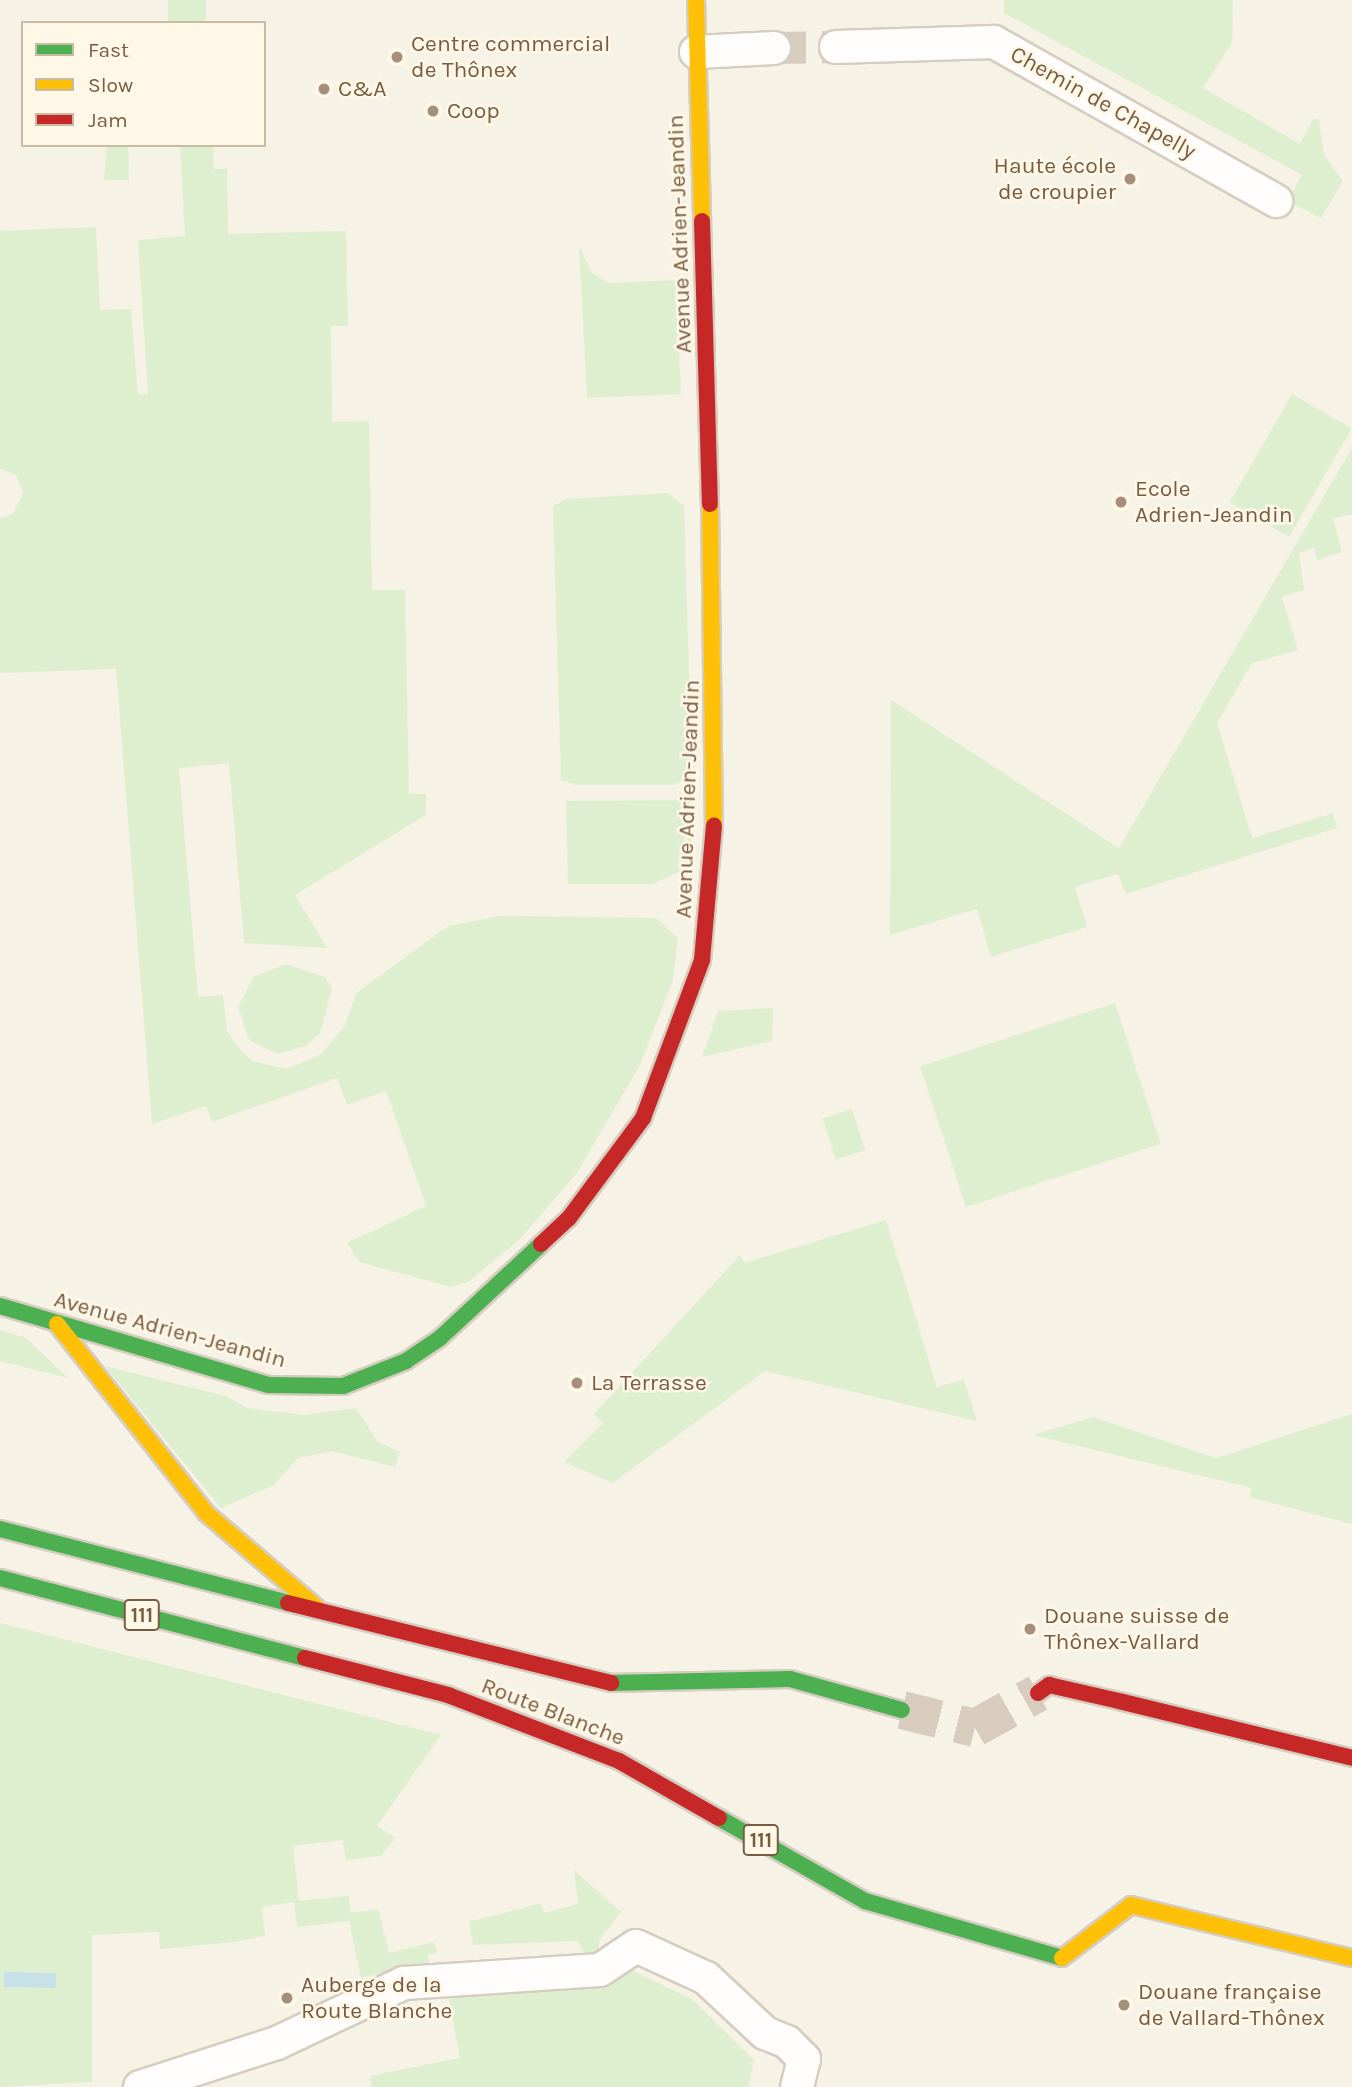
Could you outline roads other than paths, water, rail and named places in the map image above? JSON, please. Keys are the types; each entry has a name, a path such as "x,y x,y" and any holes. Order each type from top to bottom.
{"main road":[{"name":"Avenue Adrien-Jeandin","path":"0,1306 268,1385 315,1389 366,1378 440,1338 483,1300 576,1209 643,1118 680,1034 702,960 714,858 715,669 696,0"},
{"path":"57,1324 206,1513 323,1612"},
{"name":"Route Blanche","path":"0,1529 599,1684 790,1679 902,1710"},
{"name":"Route Blanche","path":"0,1578 448,1695 619,1761 865,1901 1062,1958 1131,1905 1352,1958"},
{"path":"1038,1693 1049,1685 1352,1758"}],"street":[{"name":"Chemin de Chapelly","path":"836,47 994,42 1276,201"},
{"path":"696,52 774,48"},
{"path":"140,2087 277,2043 404,1983 600,1970 636,1946 706,1978 765,2033 787,2042 804,2059 797,2087"}],"water":[{"path":"4,1972 56,1973 56,1988 4,1987"}],"tunnel":[{"path":"774,48 836,47"},
{"path":"902,1710 975,1728 1038,1693"}],"place":[{"name":"Centre commercial de Thônex","path":"397,57"},
{"name":"C&A","path":"324,89"},
{"name":"Coop","path":"433,111"},
{"name":"Haute école de croupier","path":"1130,179"},
{"name":"Ecole Adrien-Jeandin","path":"1121,502"},
{"name":"La Terrasse","path":"577,1383"},
{"name":"Douane suisse de Thônex-Vallard","path":"1030,1629"},
{"name":"Auberge de la Route Blanche","path":"287,1998"},
{"name":"Douane française de Vallard-Thônex","path":"1124,2005"}]}
